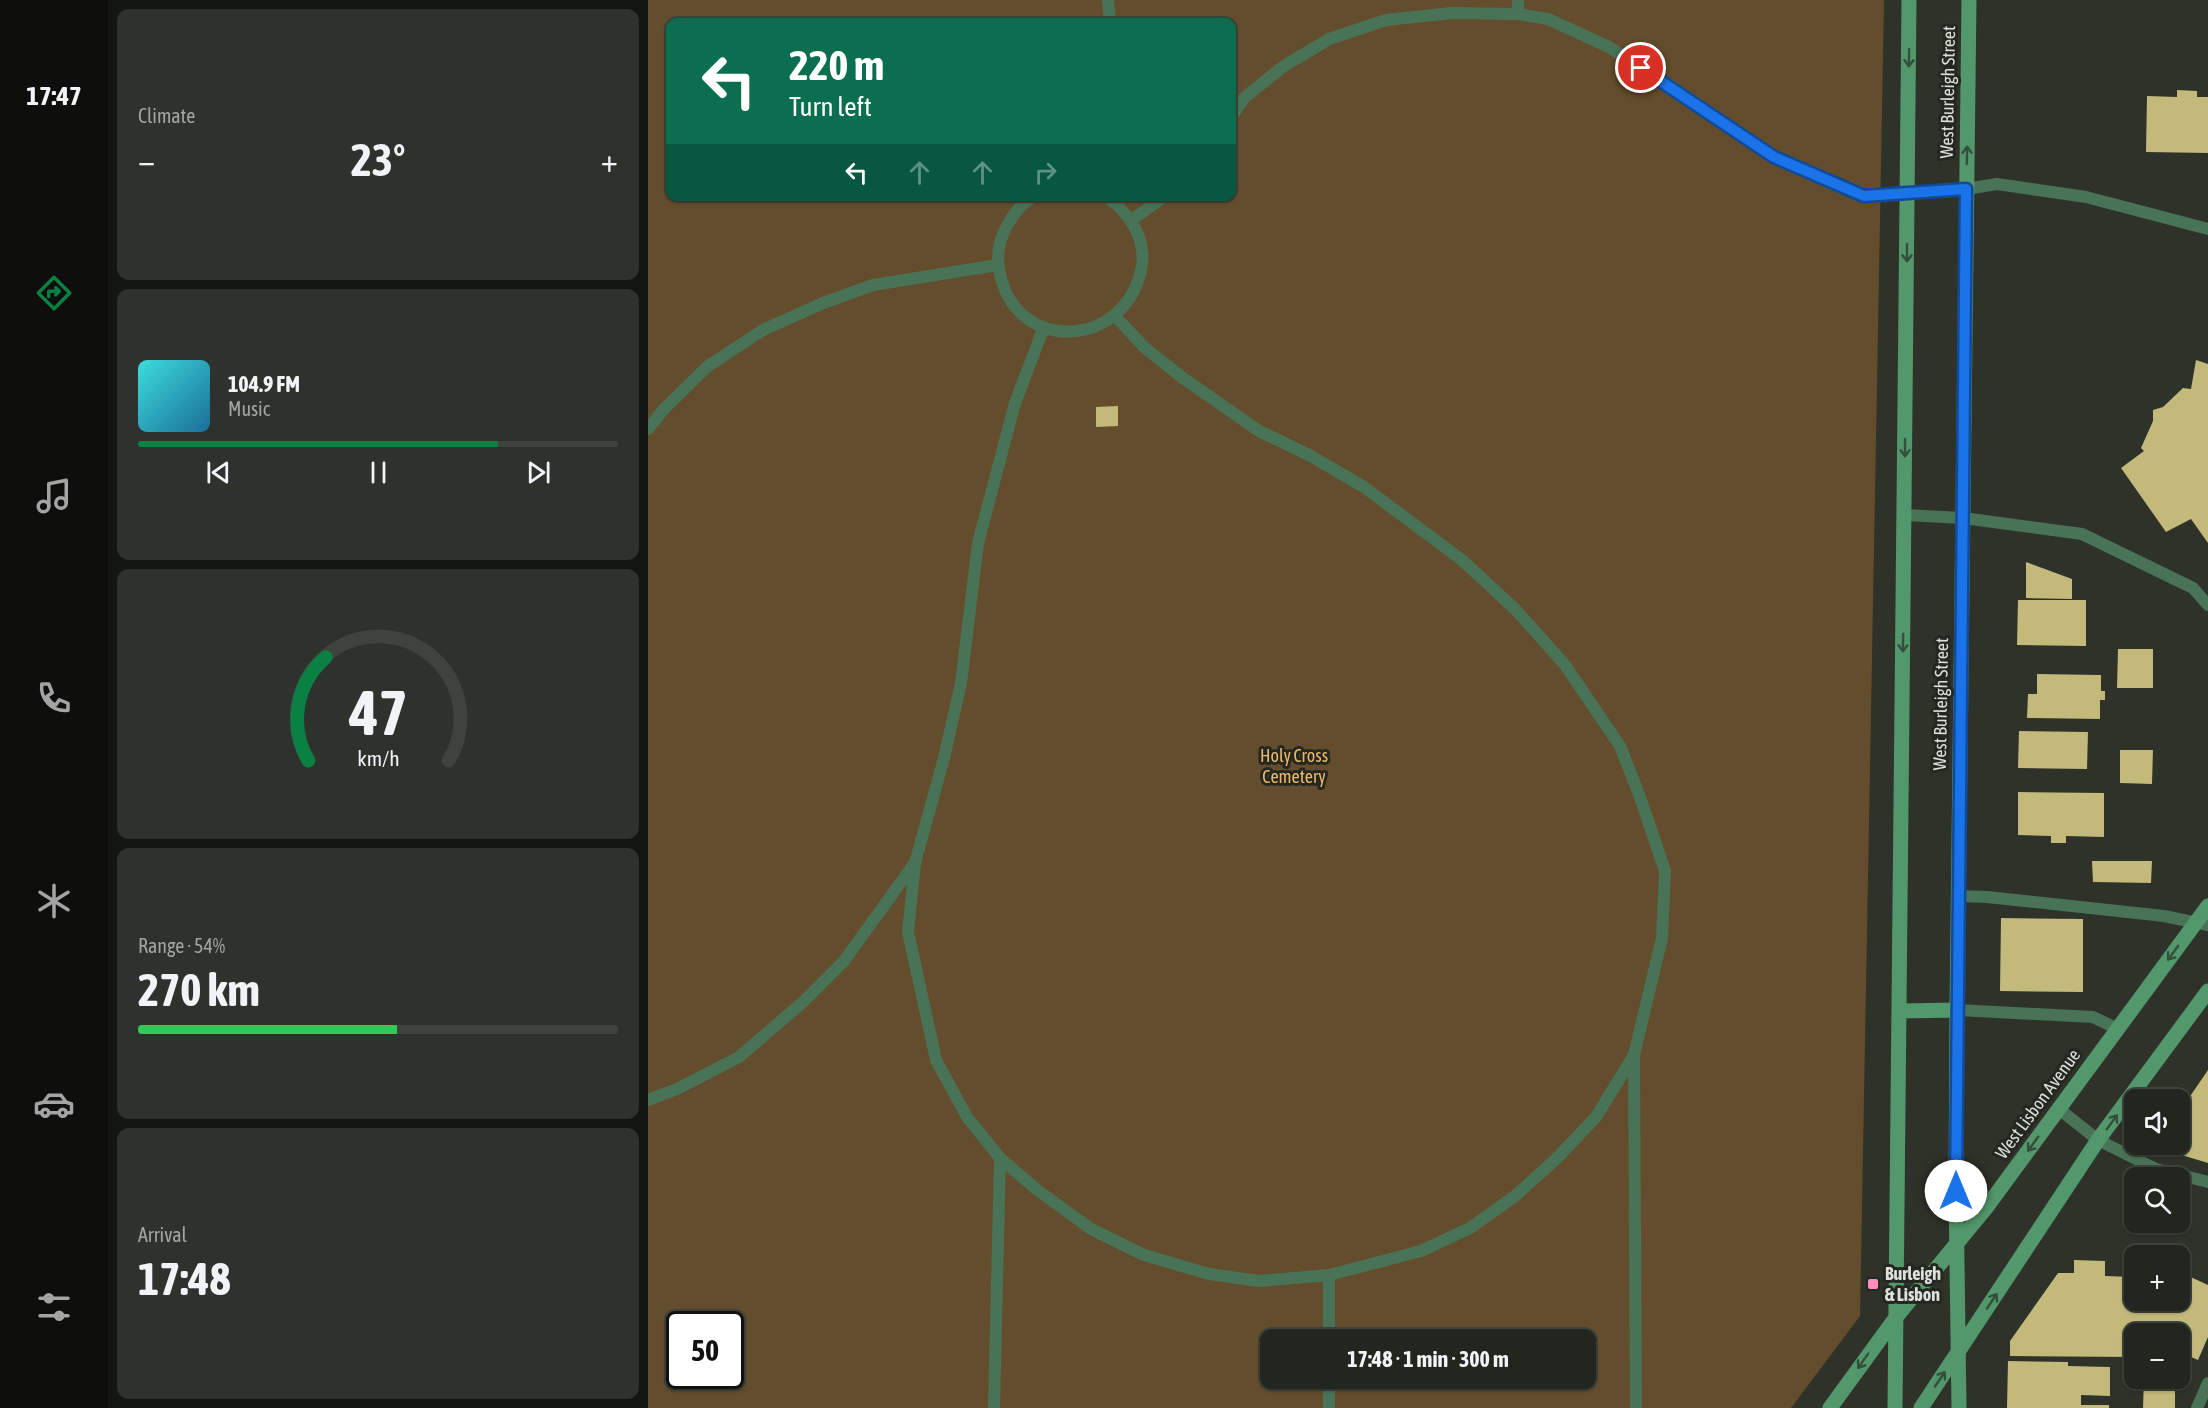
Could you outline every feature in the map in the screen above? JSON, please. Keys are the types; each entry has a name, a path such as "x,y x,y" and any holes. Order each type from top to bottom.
{"main road":[{"name":"West Burleigh Street","path":"1895,1408 1909,0"},
{"name":"West Burleigh Street","path":"1959,1408 1957,1010 1969,0"},
{"name":"West Lisbon Avenue","path":"1830,1408 1897,1316 1986,1208 2118,1029 2202,924 2208,906"},
{"path":"1921,1408 2098,1140 2208,991"},
{"path":"1900,1011 1957,1010"}],"lane":[{"path":"1108,0 1110,18"},
{"path":"1518,0 1518,14"},
{"path":"1236,110 1245,97 1284,66 1329,39 1386,20 1452,13 1518,14 1548,19 1609,47 1774,157 1864,196 1966,189 1997,184 2086,197 2208,229"},
{"path":"1027,201 1010,218 1000,240 998,265 1002,285 1012,303 1026,317 1044,327 1062,332 1081,331 1099,326 1115,316 1130,301 1139,282 1143,261 1140,240 1132,220 1114,201"},
{"path":"1132,220 1158,201"},
{"path":"648,429 664,409 708,366 762,330 823,303 873,285 998,265"},
{"path":"1115,316 1145,348 1183,378 1259,431 1309,455 1364,487 1462,560 1516,610 1565,665 1620,746 1640,794 1665,871 1662,938 1634,1055 1636,1408"},
{"path":"1044,327 1015,403 978,543 961,683 944,759 915,863 908,932 936,1060 967,1117 1000,1158 1036,1189 1091,1229 1144,1256 1209,1274 1259,1281 1329,1275 1421,1251 1470,1228 1515,1196 1596,1117 1634,1055"},
{"path":"1905,515 1962,518 2082,534 2193,588 2208,605"},
{"path":"648,1100 677,1089 739,1057 803,1002 844,961 915,863"},
{"path":"1958,896 1987,897 2164,916 2202,924"},
{"path":"1957,1010 2093,1017 2118,1029"},
{"path":"2059,1109 2098,1140 2156,1169 2208,1182"},
{"path":"994,1408 1000,1158"},
{"path":"1329,1275 1329,1329"},
{"path":"2197,1408 2208,1383"},
{"path":"1329,1389 1329,1408"}],"green space":[{"name":"Holy Cross Cemetery","path":"648,0 1884,0 1860,1316 1791,1408 648,1408"}],"building":[{"path":"2177,90 2197,91 2197,97 2208,97 2208,153 2146,152 2147,96 2177,97"},
{"path":"2196,360 2208,364 2208,543 2191,519 2166,532 2121,468 2144,451 2141,448 2153,421 2153,410 2163,407 2183,388 2191,389"},
{"path":"1118,406 1118,426 1096,427 1096,407"},
{"path":"2026,562 2072,579 2072,599 2026,598"},
{"path":"2018,600 2086,600 2086,646 2017,645"},
{"path":"2118,649 2153,649 2153,688 2117,688"},
{"path":"2037,674 2101,675 2101,691 2105,691 2105,700 2100,700 2100,719 2027,718 2028,694 2037,694"},
{"path":"2019,731 2088,732 2087,769 2018,768"},
{"path":"2120,750 2153,750 2152,784 2120,783"},
{"path":"2018,792 2104,793 2104,837 2066,836 2066,843 2051,843 2051,836 2018,835"},
{"path":"2092,861 2152,861 2151,883 2093,882"},
{"path":"2001,918 2083,919 2083,992 2000,991"},
{"path":"2208,1070 2208,1163 2182,1155 2190,1155 2190,1096"},
{"path":"2074,1260 2105,1261 2105,1276 2124,1277 2124,1311 2190,1311 2190,1277 2208,1285 2208,1337 2198,1360 2190,1356 2190,1323 2124,1323 2124,1357 2010,1356 2010,1341 2058,1273 2074,1273"},
{"path":"2008,1361 2068,1362 2068,1366 2110,1367 2110,1396 2081,1395 2081,1405 2109,1405 2109,1408 2007,1408"},
{"path":"2144,1389 2175,1389 2175,1408 2143,1408"}],"place":[{"name":"Burleigh & Lisbon","path":"1873,1284"}],"route":[{"path":"1641,68 1774,157 1864,196 1966,189 1956,1191"}]}
